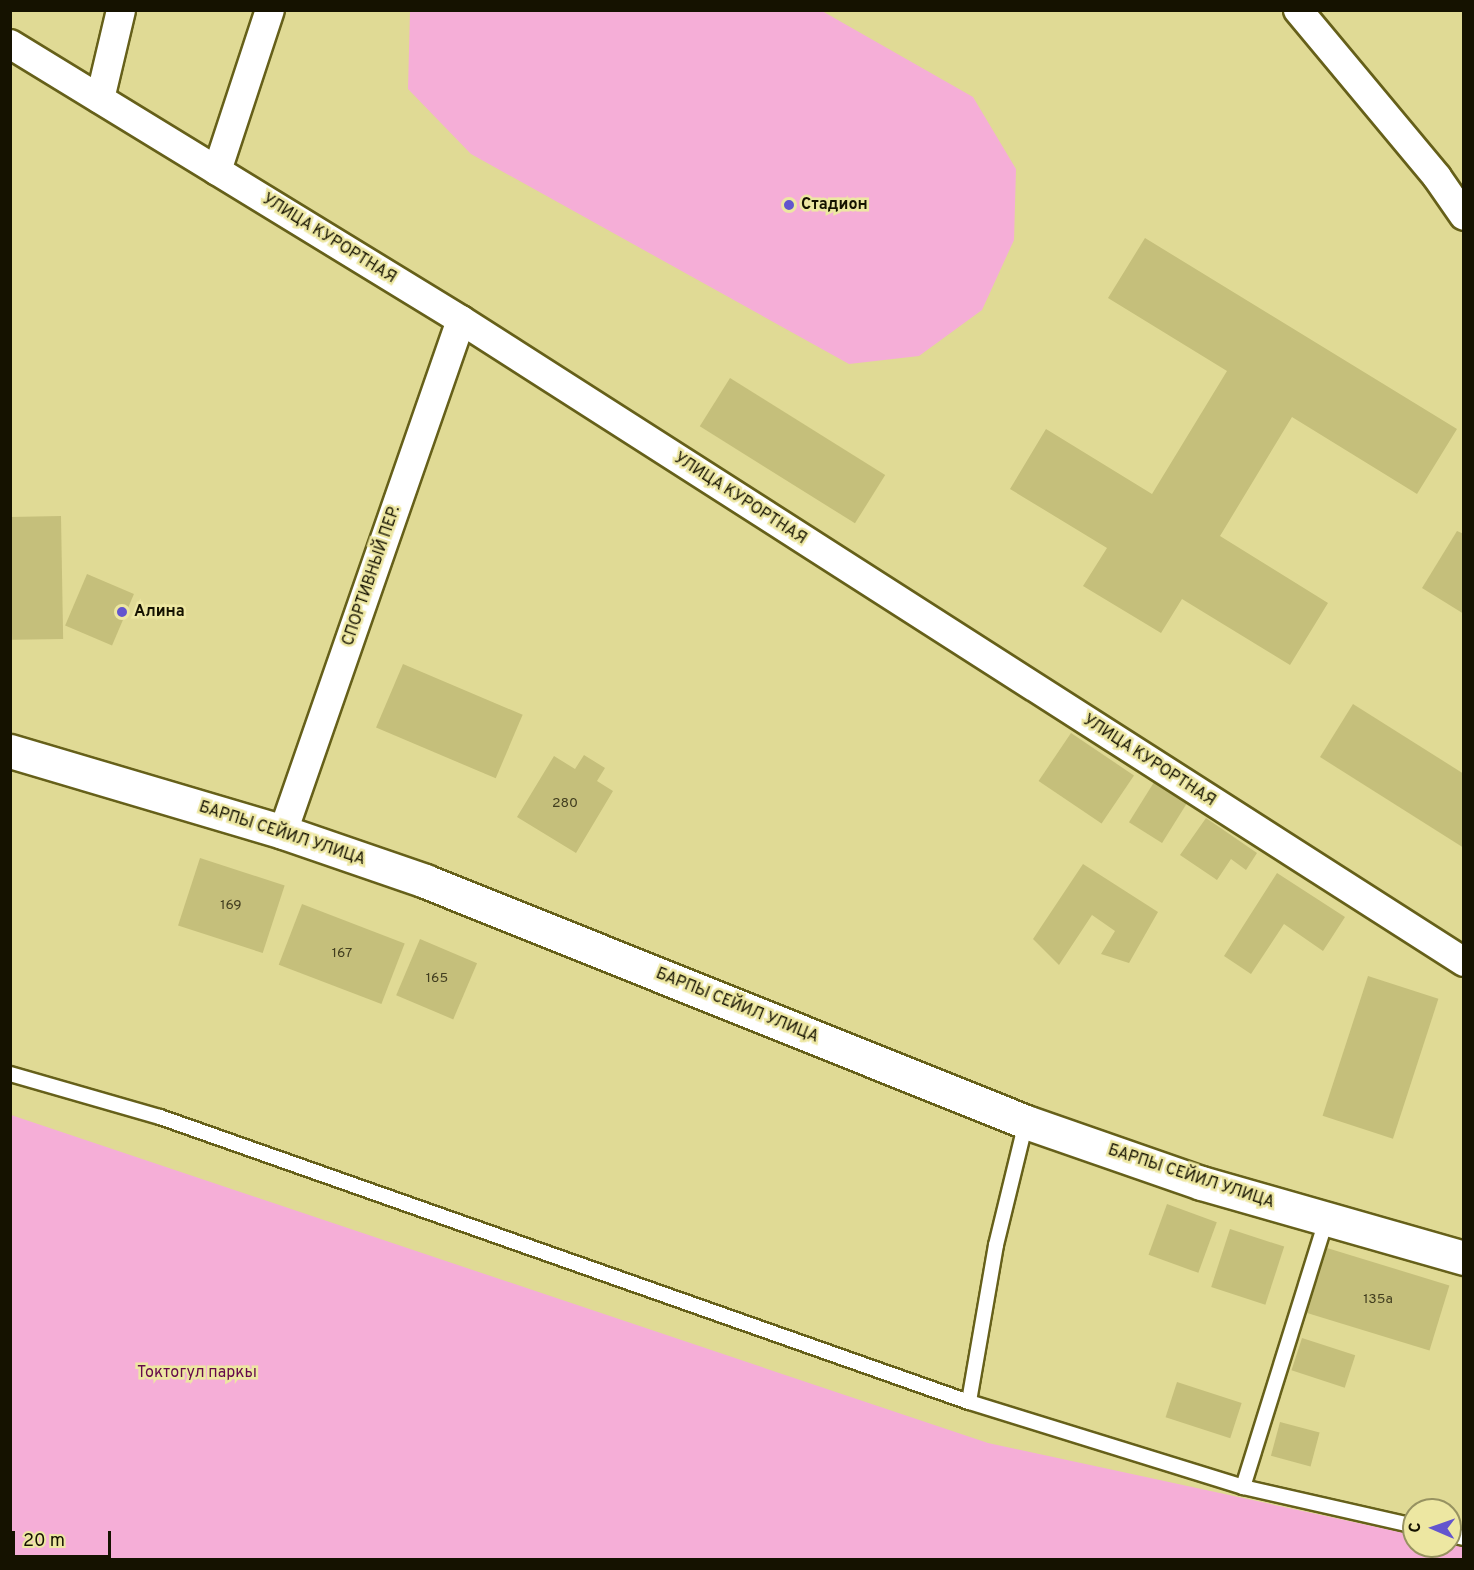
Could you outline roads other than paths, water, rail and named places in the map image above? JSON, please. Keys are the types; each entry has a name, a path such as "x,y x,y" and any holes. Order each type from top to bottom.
{"main road":[{"name":"БАРПЫ СЕЙИЛ УЛИЦА","path":"10,751 283,832 425,881 1026,1122 1201,1183 1464,1258"}],"street":[{"path":"100,99 122,10"},
{"path":"218,171 270,10"},
{"path":"1298,10 1437,177 1464,216"},
{"name":"УЛИЦА КУРОРТНАЯ","path":"10,44 461,320 1464,962"},
{"name":"СПОРТИВНЫЙ ПЕР.","path":"283,832 461,320"}],"lane":[{"path":"10,1074 160,1117 969,1402 1244,1487 1402,1523"},
{"path":"969,1402 996,1245 1026,1122"},
{"path":"1244,1487 1326,1220"}],"place":[{"name":"Стадион","path":"789,205"},
{"name":"Алина","path":"122,612"}],"park label":[{"name":"Токтогул паркы","path":"197,1373"}]}
